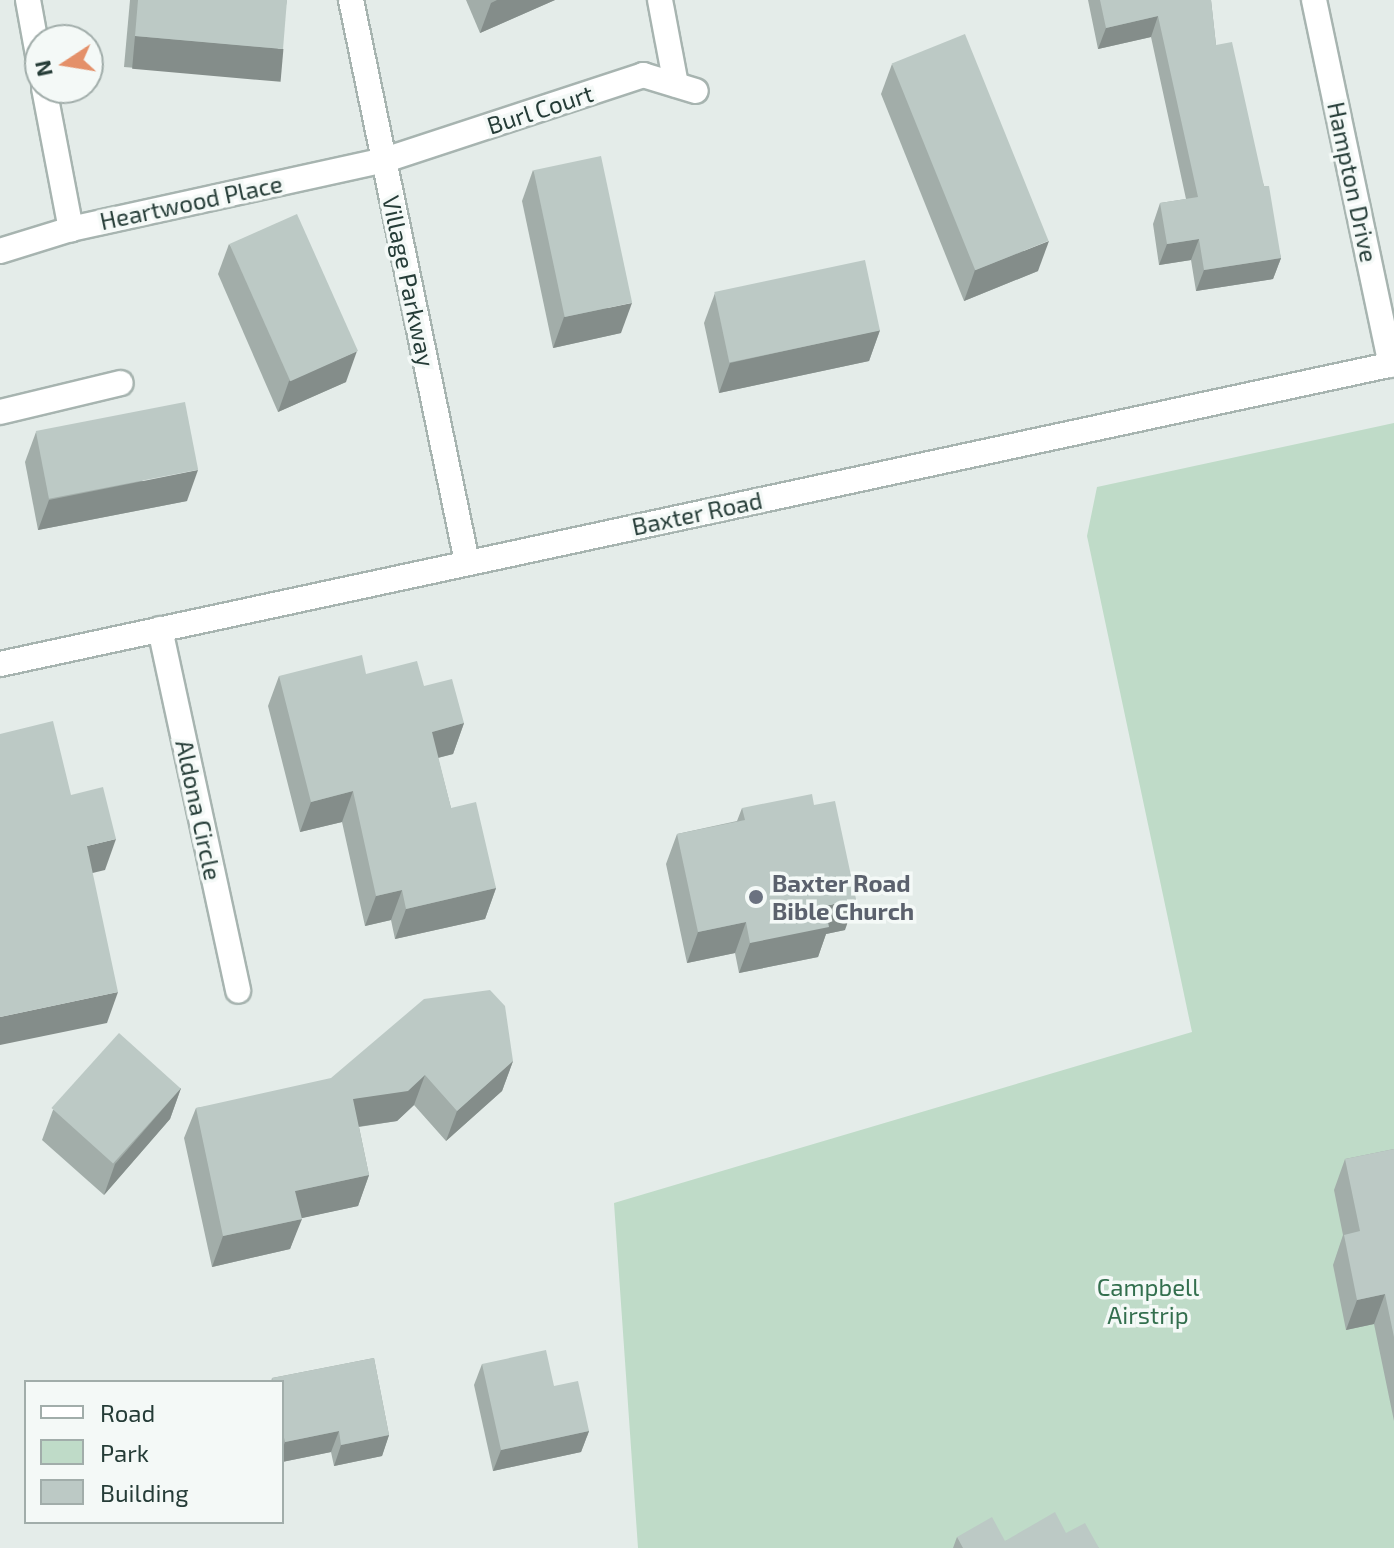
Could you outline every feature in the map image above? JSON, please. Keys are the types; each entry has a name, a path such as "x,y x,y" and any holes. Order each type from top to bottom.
{"street":[{"path":"28,0 32,24"},
{"name":"Village Parkway","path":"351,0 467,562"},
{"name":"Burl Court","path":"385,160 643,75 686,88 660,0"},
{"name":"Hampton Drive","path":"1314,0 1393,364"},
{"path":"47,104 71,229"},
{"name":"Heartwood Place","path":"0,251 71,229 385,160"},
{"name":"Baxter Road","path":"0,664 1393,364"},
{"path":"0,412 121,383"},
{"name":"Aldona Circle","path":"160,629 238,991"}],"green space":[{"name":"Campbell Airstrip","path":"1394,423 1394,1548 638,1548 614,1203 1192,1032 1087,536 1097,487"}],"building":[{"path":"138,0 287,0 283,49 135,36"},
{"path":"1100,0 1211,0 1216,45 1232,42 1264,186 1269,186 1281,258 1204,270 1199,239 1167,244 1160,203 1198,197 1158,16 1106,28"},
{"path":"965,34 1049,241 975,270 892,64"},
{"path":"601,156 632,303 565,317 534,170"},
{"path":"297,214 358,351 290,381 229,244"},
{"path":"865,260 880,330 729,362 714,292"},
{"path":"185,402 198,470 49,499 36,431"},
{"path":"362,655 366,674 417,661 424,686 452,679 464,723 432,732 451,808 476,802 496,888 406,909 402,890 376,896 353,791 311,802 279,676"},
{"path":"53,721 71,795 103,787 116,839 87,846 118,992 0,1017 0,734"},
{"name":"Baxter Road Bible Church","path":"812,794 814,805 835,801 856,899 825,906 829,927 750,943 746,922 698,932 677,834 745,820 742,808"},
{"path":"490,990 505,1006 513,1061 457,1111 425,1075 408,1091 353,1099 369,1175 295,1191 302,1219 223,1236 196,1108 331,1078 424,999"},
{"path":"119,1033 181,1089 113,1164 51,1108"},
{"path":"1394,1149 1394,1337 1385,1294 1357,1300 1344,1235 1360,1231 1345,1159"},
{"path":"546,1350 554,1386 578,1381 589,1431 501,1450 482,1364"},
{"path":"374,1358 389,1435 341,1445 339,1431 285,1442 284,1380 272,1378"},
{"path":"1055,1512 1066,1533 1085,1523 1099,1548 963,1548 957,1537 992,1517 1005,1541"}],"place":[{"name":"Baxter Road Bible Church","path":"756,897"}]}
